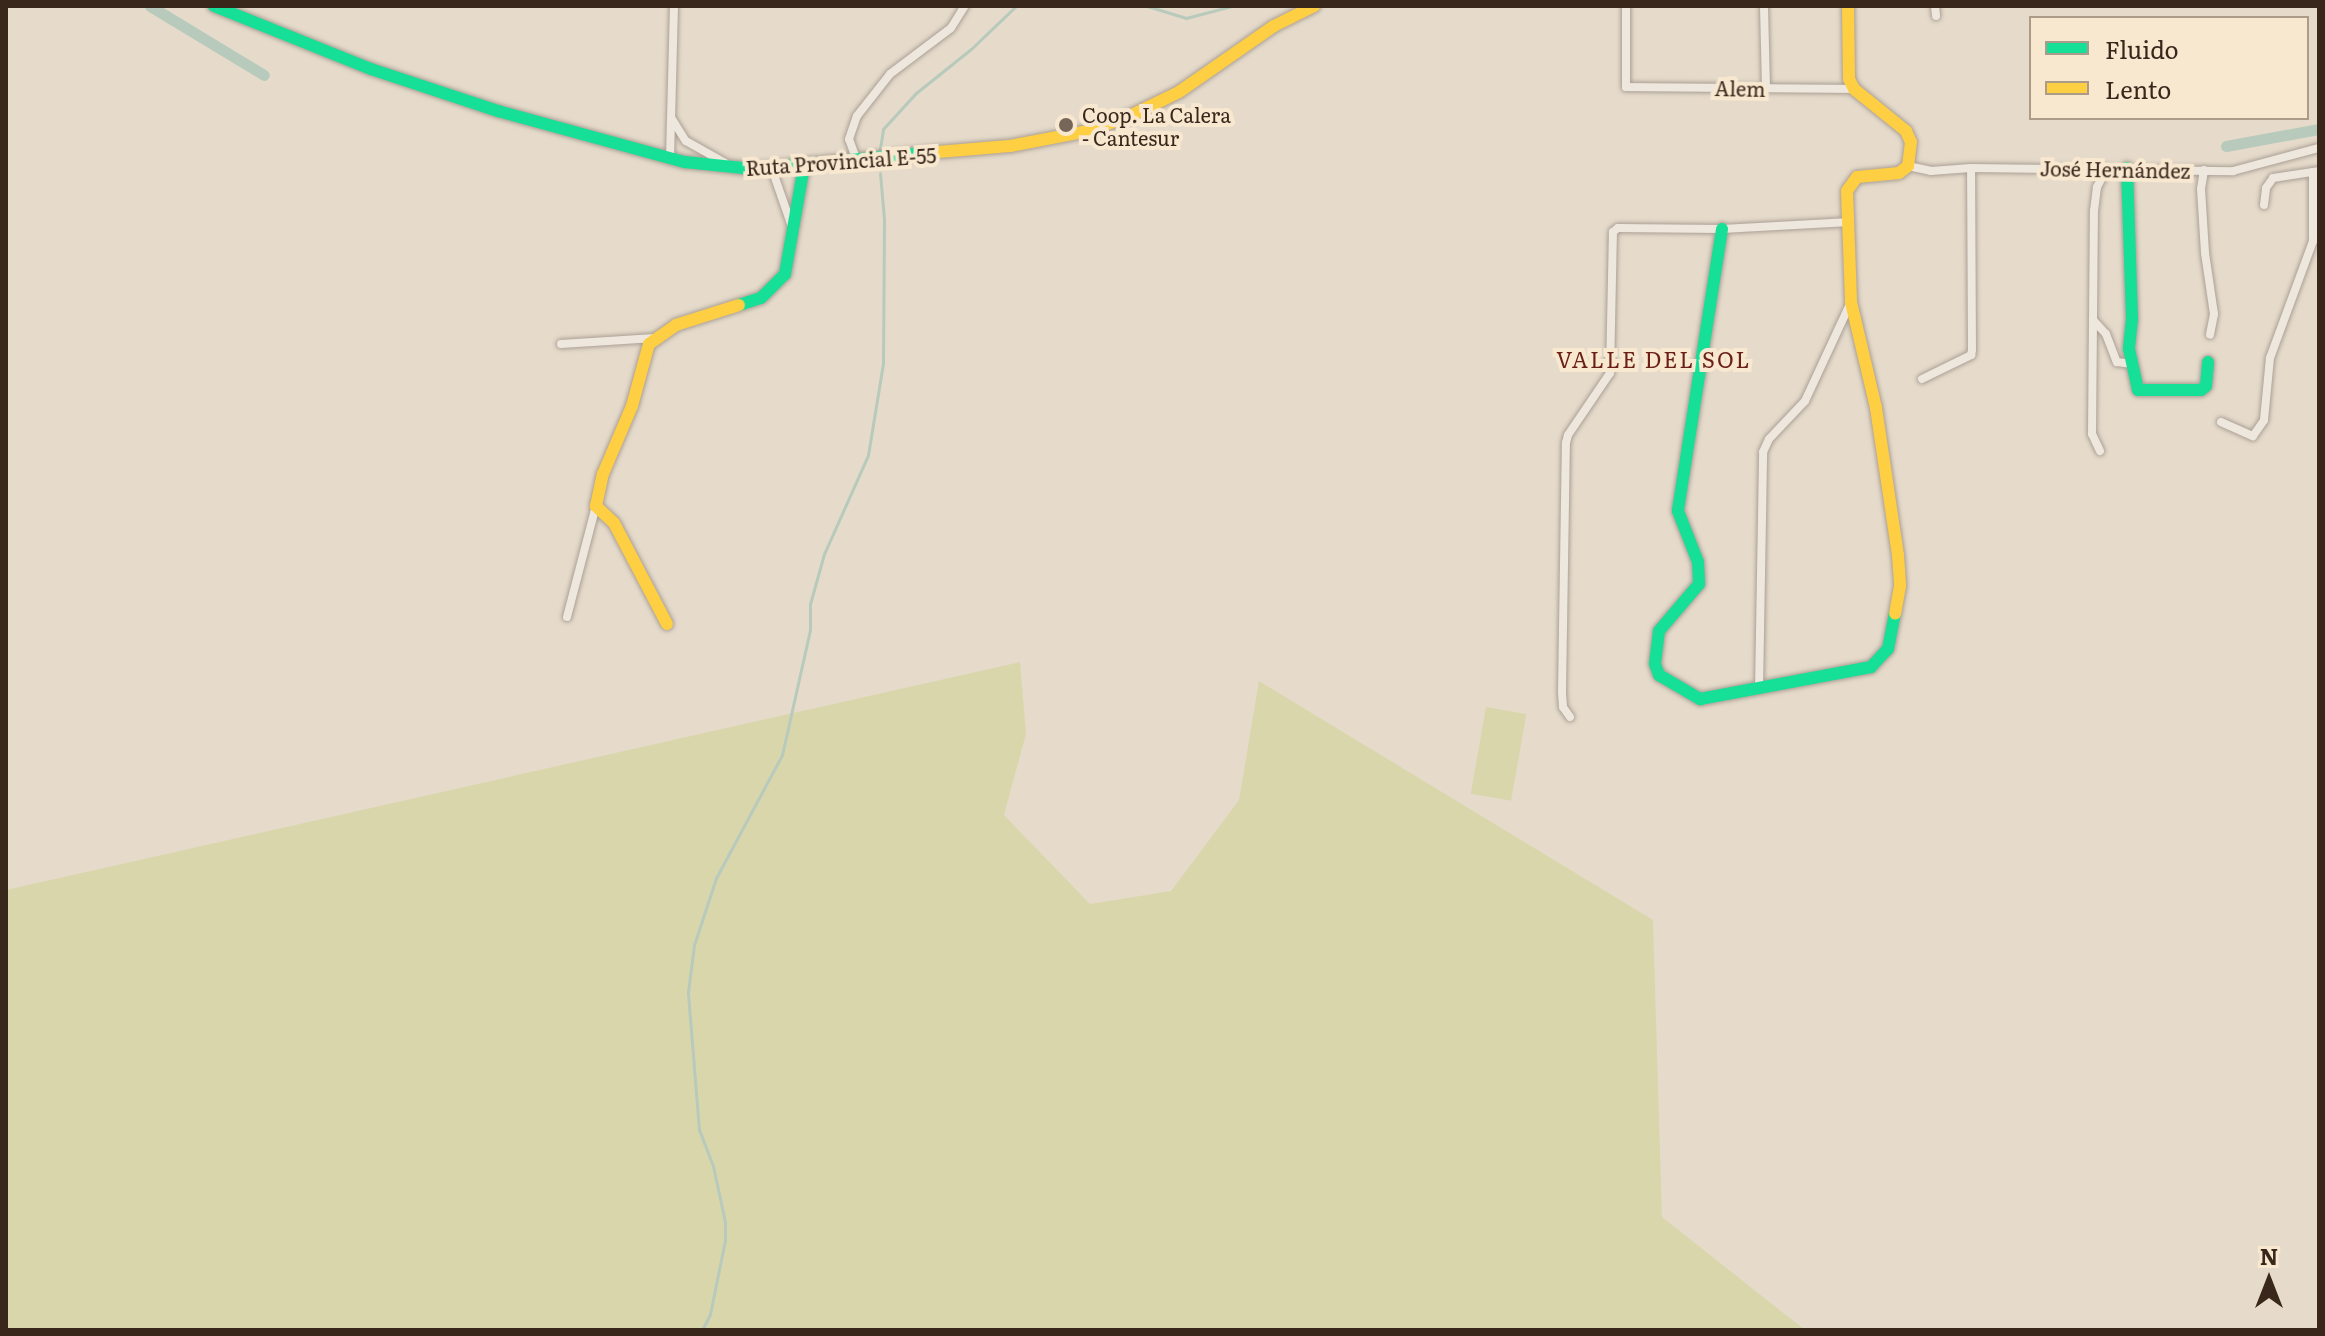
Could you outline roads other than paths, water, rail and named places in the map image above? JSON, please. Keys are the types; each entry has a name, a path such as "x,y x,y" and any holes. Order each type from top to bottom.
{"street":[{"name":"Ruta Provincial E-55","path":"214,6 424,88 670,158 736,168 772,169 1023,145 1110,124 1179,92 1274,26 1314,6"},
{"path":"670,158 674,6"},
{"path":"858,162 849,139 857,116 890,74 951,28 965,6"},
{"name":"Alem","path":"1626,6 1626,87 1854,89"},
{"path":"1764,6 1766,89"},
{"path":"1722,229 1678,511 1698,562 1699,584 1659,631 1655,664 1659,675 1700,699 1871,667 1888,649 1900,586 1898,555 1876,408 1851,302 1847,191 1857,177 1899,173 1908,166 1911,142 1906,131 1854,89 1848,70 1848,6"},
{"path":"670,116 686,141 736,168"},
{"name":"José Hernández","path":"1908,166 1931,171 1971,168 2248,169 2319,148"},
{"path":"567,617 603,474 632,406 647,351 655,338 676,325 750,303 771,290 790,262 792,227 804,166"},
{"path":"1922,379 1971,355 1971,168"},
{"path":"2100,451 2092,434 2095,198 2107,168"},
{"path":"2127,168 2132,319 2129,349 2138,390 2201,390 2206,386 2208,362"},
{"path":"772,169 792,227"},
{"path":"2204,170 2201,189 2204,240 2214,306 2210,335"},
{"path":"2221,422 2253,436 2264,420 2270,358 2313,241 2316,172 2273,178 2266,188 2264,205"},
{"path":"1570,717 1563,707 1562,692 1566,443 1568,435 1610,373 1613,232 1618,228 1722,229 1850,222"},
{"path":"1759,689 1763,452 1769,439 1805,401 1851,302"},
{"path":"2093,320 2106,334 2117,362 2133,364"},
{"path":"561,344 655,338"},
{"path":"596,506 614,523 667,624"}],"waterway":[{"path":"150,6 264,75"},
{"path":"879,155 883,129 916,93 971,49 1016,6"},
{"path":"1147,6 1186,18 1232,6"},
{"path":"2226,146 2319,129"},
{"path":"702,1330 710,1314 725,1240 725,1222 713,1166 699,1130 688,992 694,945 716,878 782,755 810,630 810,604 824,554 868,455 883,363 884,219 880,173"}],"place":[{"name":"Coop. La Calera - Cantesur","path":"1066,125"}],"district":[{"name":"VALLE DEL SOL","path":"1654,359"}]}
